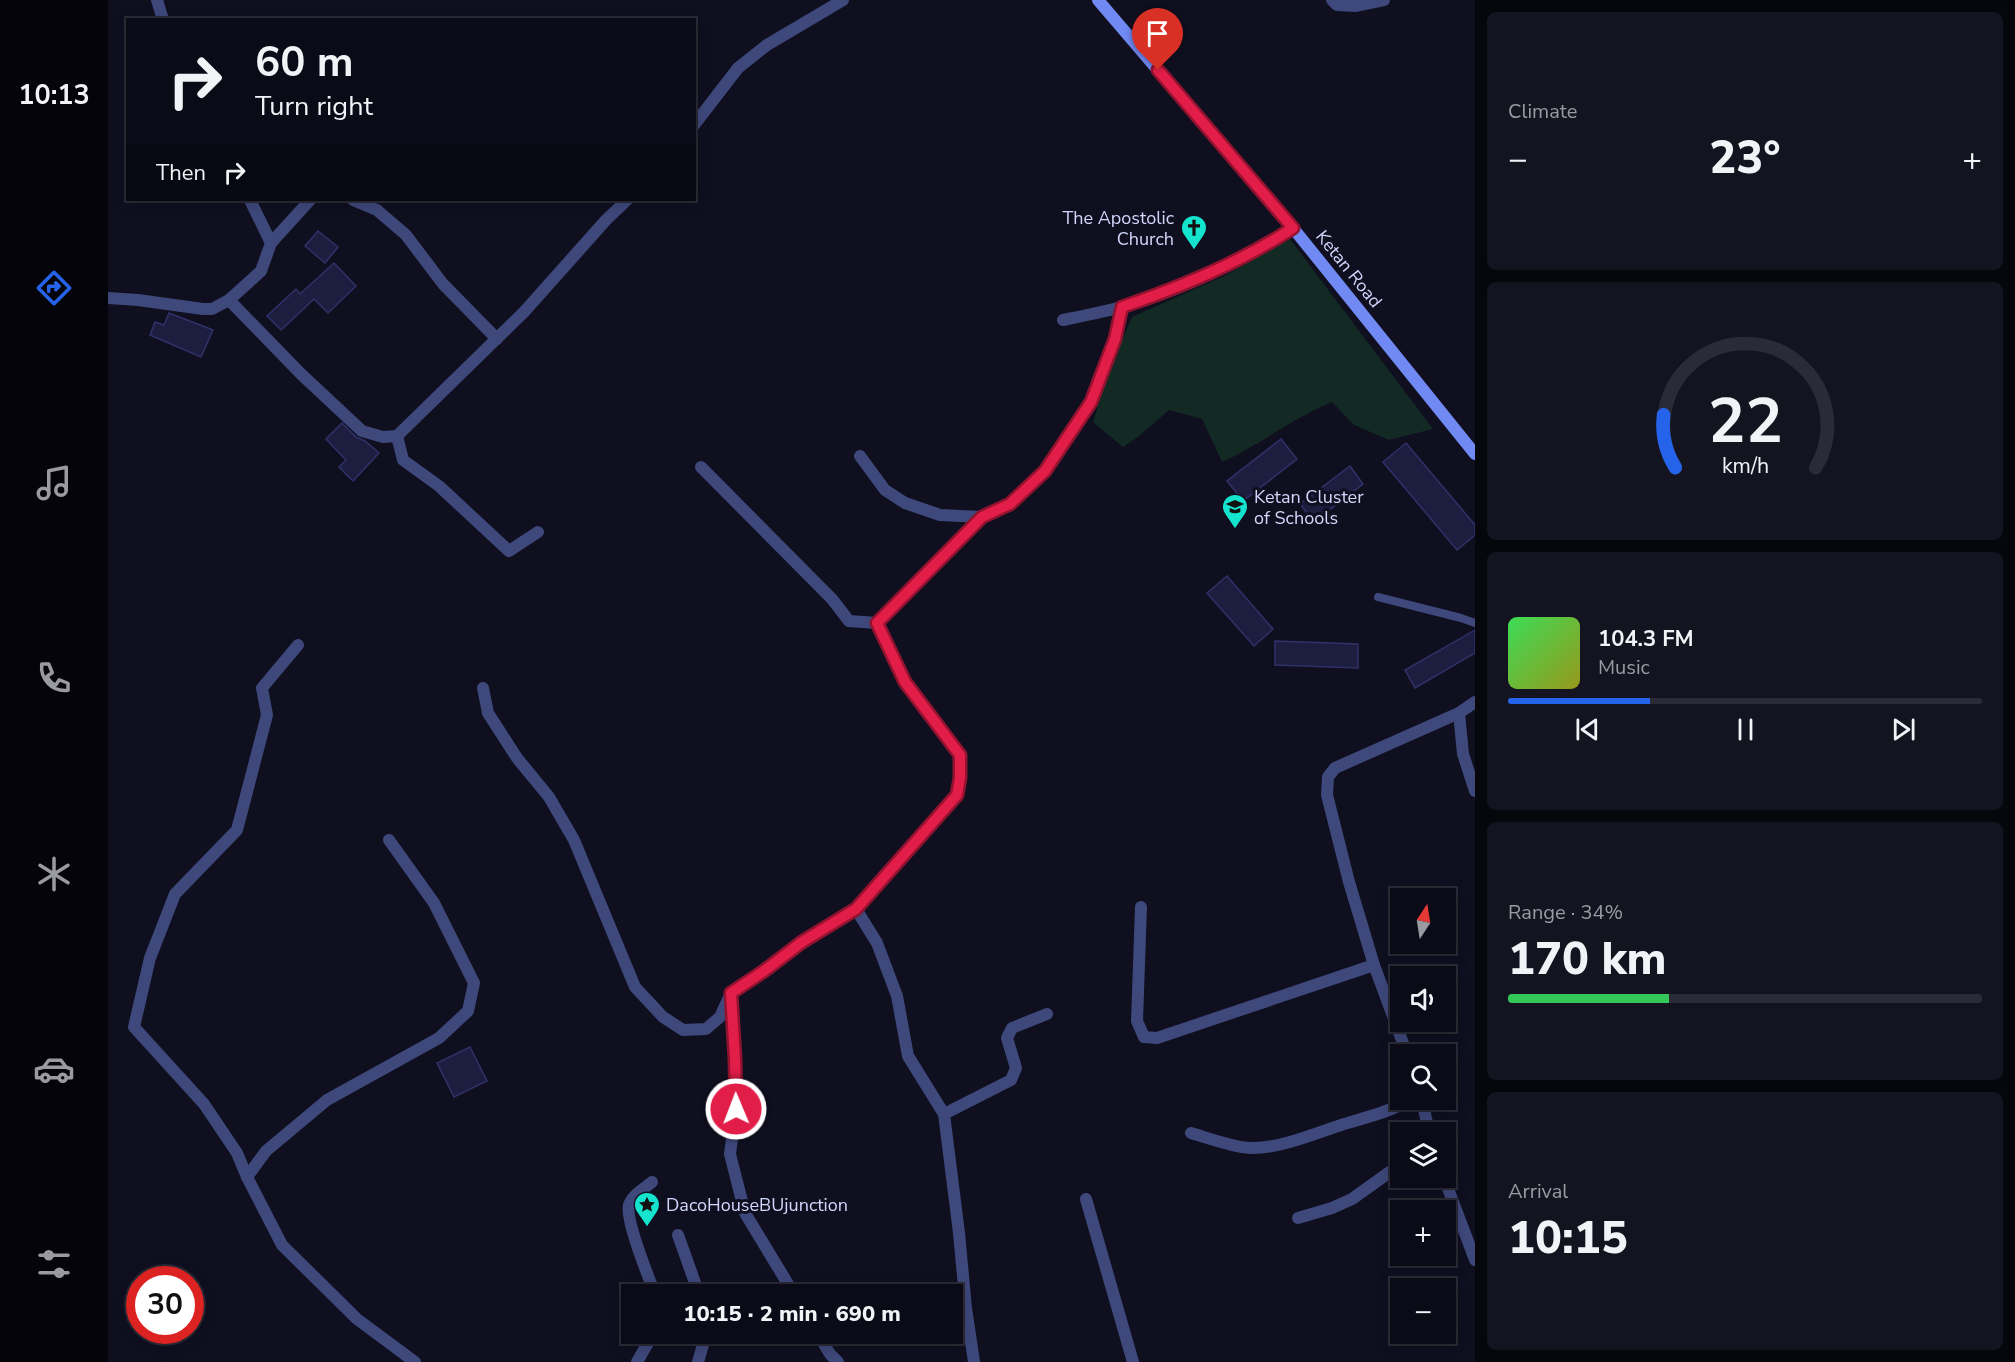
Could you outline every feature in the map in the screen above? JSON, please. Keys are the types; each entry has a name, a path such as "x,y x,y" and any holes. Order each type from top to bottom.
{"street":[{"path":"157,0 162,18"},
{"path":"696,122 738,68 767,45 843,0"},
{"name":"Ketan Road","path":"1098,0 1293,228 1475,454"},
{"path":"1332,0 1337,5 1355,6 1384,0"},
{"path":"250,201 271,243"},
{"path":"108,298 212,309 230,300 261,271 271,243 309,201"},
{"path":"355,201 377,210 406,235 442,284 497,339"},
{"path":"230,300 301,374 362,431 383,437 397,436 524,312 606,220 626,201"},
{"path":"1063,320 1122,307 1171,290 1209,274 1293,228"},
{"path":"701,467 831,599 849,621 877,623 982,517 1010,504 1045,471 1091,402 1115,339 1122,307"},
{"path":"397,436 403,460 439,486 509,551 538,532"},
{"path":"860,456 885,490 905,503 940,515 982,517"},
{"path":"483,688 488,713 517,758 549,797 574,840 635,987 663,1017 683,1030 706,1029 720,1017 731,993 802,942 856,909 957,795 960,755 905,682 877,623"},
{"path":"298,645 262,688 267,715 237,830 175,894 150,958 134,1027 204,1104 237,1153 282,1245 357,1319 415,1362"},
{"path":"1403,1044 1374,965 1349,882 1327,795 1328,777 1335,768 1459,713 1475,702"},
{"path":"1459,713 1463,754 1475,791"},
{"path":"247,1177 266,1151 327,1100 439,1038 468,1011 474,982 434,903 389,840"},
{"path":"1141,907 1137,1021 1144,1037 1157,1038 1374,965"},
{"path":"856,909 877,944 897,996 908,1056 944,1114 974,1362"},
{"path":"731,993 736,1109 730,1154 746,1212 788,1284"},
{"path":"944,1114 1011,1080 1016,1068 1007,1038 1012,1028 1047,1014"},
{"path":"1191,1133 1250,1148 1306,1138 1390,1109"},
{"path":"1298,1218 1332,1208 1352,1199 1390,1172"},
{"path":"652,1182 634,1197 628,1208 631,1225 652,1284"},
{"path":"1448,1188 1475,1260"},
{"path":"1086,1199 1134,1362"},
{"path":"678,1235 695,1284"},
{"path":"641,1361 649,1344"},
{"path":"698,1362 703,1344"},
{"path":"825,1344 838,1362"}],"lane":[{"path":"1378,597 1475,623"}],"green space":[{"path":"1290,239 1433,429 1389,440 1354,425 1332,402 1222,462 1202,419 1169,410 1123,447 1093,422 1109,370 1132,317 1224,276"}],"building":[{"path":"318,231 338,247 325,263 305,246"},
{"path":"334,263 356,286 328,313 314,299 281,330 267,316 296,289 300,294"},
{"path":"169,313 213,330 201,357 150,335 155,322 164,325"},
{"path":"342,423 356,437 365,441 379,453 353,481 339,467 346,460 326,439"},
{"path":"1281,439 1297,459 1243,501 1227,481"},
{"path":"1406,443 1475,525 1475,535 1457,550 1383,462"},
{"path":"1350,466 1363,484 1314,522 1300,504"},
{"path":"1227,576 1273,629 1254,646 1207,593"},
{"path":"1475,630 1475,653 1415,688 1405,670"},
{"path":"1275,641 1358,644 1358,668 1275,665"},
{"path":"470,1047 487,1081 454,1097 437,1063"}],"place":[{"name":"The Apostolic Church","path":"1194,251"},
{"name":"Ketan Cluster of Schools","path":"1235,530"},
{"name":"DacoHouseBUjunction","path":"647,1228"}],"route":[{"path":"736,1109 731,993 802,942 856,909 928,825 957,795 960,755 905,682 877,623 982,517 1010,504 1045,471 1091,402 1115,339 1122,307 1209,274 1293,228 1158,70"}]}
